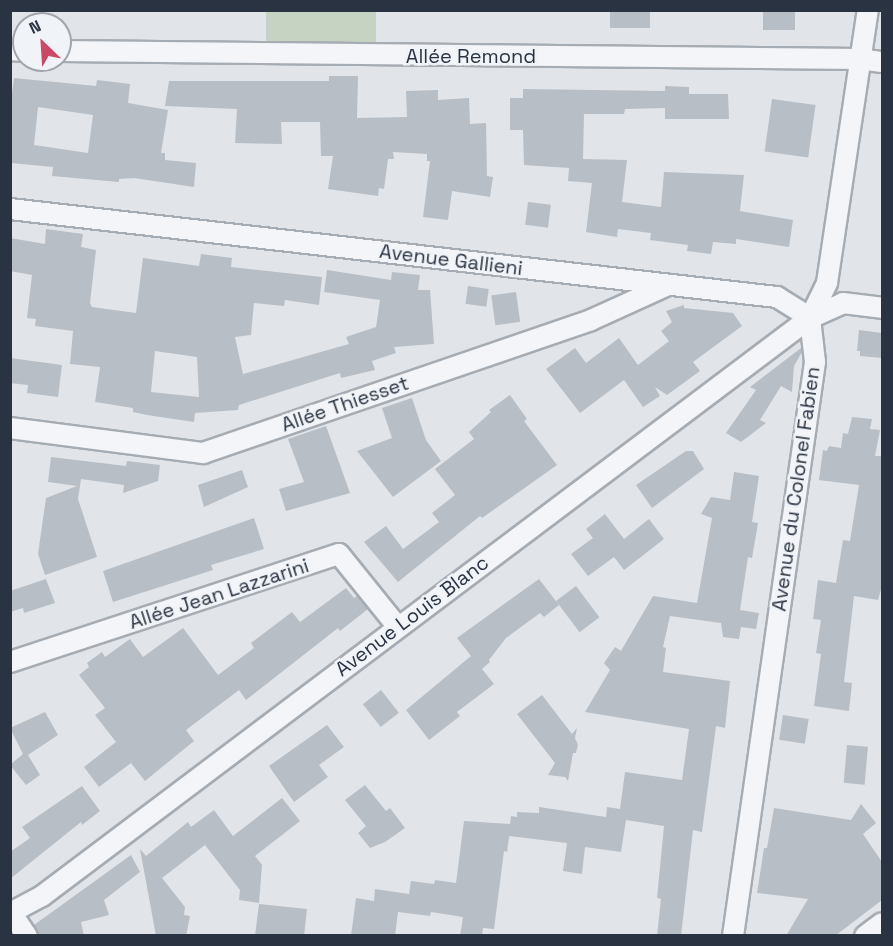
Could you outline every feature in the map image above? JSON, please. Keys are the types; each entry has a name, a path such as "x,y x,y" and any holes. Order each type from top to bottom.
{"street":[{"path":"810,318 827,282 868,10"},
{"name":"Allée Remond","path":"72,51 860,59 882,62"},
{"name":"Avenue Gallieni","path":"10,209 777,297 810,318"},
{"name":"Allée Thiesset","path":"10,428 203,453 591,321 668,285"},
{"path":"810,318 843,303 882,308"},
{"name":"Avenue Louis Blanc","path":"11,911 42,896 810,318"},
{"name":"Avenue du Colonel Fabien","path":"732,936 815,362 810,318"},
{"name":"Allée Jean Lazzarini","path":"10,662 339,554 398,627"},
{"path":"11,911 27,936"},
{"path":"865,936 882,923"}],"green space":[{"path":"266,11 376,11 376,54 266,54"}],"building":[{"path":"610,10 650,10 650,28 610,28"},
{"path":"763,10 795,10 795,30 763,30"},
{"path":"329,76 358,76 357,118 407,117 406,91 438,90 438,100 469,98 470,124 486,123 487,176 493,177 490,197 452,191 448,220 423,217 430,161 427,161 427,154 393,152 394,159 388,159 384,189 379,188 378,196 328,189 333,156 321,156 320,122 281,122 282,144 235,143 237,109 165,106 169,81 329,81"},
{"path":"14,78 96,86 97,80 130,84 128,103 168,110 161,153 165,153 165,160 196,163 194,187 134,178 119,179 119,182 52,176 53,167 11,163 10,109","holes":["38,107 93,115 88,153 34,145"]},
{"path":"665,86 689,87 689,94 728,94 729,119 665,119 665,108 625,109 624,114 584,114 583,159 627,160 622,202 661,207 664,172 744,175 740,211 793,220 789,247 736,239 736,244 713,242 711,254 687,251 688,245 650,240 651,233 618,229 617,237 586,232 592,183 568,181 569,168 524,165 523,130 510,130 510,98 523,98 523,89 665,91"},
{"path":"772,99 816,105 808,158 765,151"},
{"path":"528,202 551,205 548,228 525,225"},
{"path":"46,229 83,234 81,247 96,250 90,303 92,307 136,313 143,258 199,266 201,254 232,258 231,267 322,277 319,305 285,300 284,306 254,303 251,335 235,337 243,374 349,344 346,337 376,327 380,300 324,292 327,270 391,280 392,272 420,275 418,290 430,290 434,344 394,347 396,353 372,361 375,370 341,378 340,373 239,405 238,410 195,413 194,422 133,412 133,408 95,402 100,367 70,364 73,331 35,326 36,319 27,318 32,275 10,271 10,238 45,244","holes":["155,351 197,357 199,397 151,392"]},
{"path":"468,286 489,289 486,307 465,304"},
{"path":"516,292 520,322 495,325 491,295"},
{"path":"684,305 684,308 733,313 742,326 693,362 700,371 667,395 655,387 660,396 643,407 624,380 580,413 546,369 575,348 586,363 619,338 638,365 669,341 661,331 672,322 666,311"},
{"path":"859,330 882,333 882,358 860,356 860,351 857,351"},
{"path":"801,348 802,352 794,366 792,392 781,386 760,420 766,423 741,442 726,433 756,390 750,387"},
{"path":"10,358 62,365 58,397 27,393 28,385 10,383"},
{"path":"510,395 527,419 524,421 557,465 482,518 480,516 398,582 364,542 386,526 403,549 439,522 432,513 455,495 435,469 474,439 469,432 491,412 489,410"},
{"path":"412,398 426,440 441,461 393,497 357,451 392,438 382,408"},
{"path":"852,417 872,419 870,429 880,430 875,456 882,456 882,586 878,600 854,596 844,682 852,683 849,711 814,706 821,654 816,653 821,620 813,619 818,580 836,583 843,540 850,541 859,485 819,480 823,450 827,451 829,446 841,448 843,433 848,434"},
{"path":"326,426 350,493 286,511 279,489 304,482 288,439"},
{"path":"686,451 693,451 704,469 652,508 636,485"},
{"path":"51,457 126,466 127,461 160,465 158,481 123,493 124,485 81,479 78,499 97,557 45,575 38,554 46,498 77,486 48,482"},
{"path":"242,470 248,487 204,507 198,485"},
{"path":"734,472 759,476 752,522 758,523 752,558 748,557 740,610 759,613 756,629 741,627 739,639 723,637 721,623 670,616 663,647 666,648 663,672 730,681 725,728 716,726 702,832 693,830 681,936 657,936 661,899 657,898 664,826 626,820 621,852 585,847 582,874 563,871 567,843 509,836 507,852 504,851 494,929 483,928 482,936 460,936 463,917 431,912 430,916 398,912 395,936 351,936 356,898 374,901 375,889 409,894 411,881 434,884 435,880 456,883 464,821 510,824 511,816 517,817 517,812 539,813 539,807 606,817 607,807 620,809 625,772 682,780 689,729 585,712 610,670 604,663 615,647 621,651 653,596 697,603 712,518 701,514 711,497 730,500"},
{"path":"605,514 624,539 649,519 664,539 624,570 614,557 588,576 571,554 593,538 586,529"},
{"path":"254,518 264,549 211,565 213,570 113,602 103,571"},
{"path":"46,579 55,603 24,613 23,608 10,612 10,591"},
{"path":"539,579 559,605 544,617 540,613 506,638 489,660 490,662 482,669 494,684 457,712 460,716 429,740 406,710 471,656 457,638"},
{"path":"576,586 599,617 580,632 556,601"},
{"path":"346,588 354,598 357,596 368,609 340,631 338,628 246,700 239,690 186,730 194,741 145,781 131,763 99,787 84,767 116,742 95,715 105,708 79,675 89,667 87,663 102,652 105,657 130,639 143,657 183,628 218,675 254,648 251,643 292,612 300,622"},
{"path":"381,690 399,713 381,727 363,704"},
{"path":"542,695 572,734 577,728 575,738 578,745 576,753 573,753 568,781 565,777 548,775 555,763 517,714"},
{"path":"45,712 58,735 28,755 40,775 26,785 10,765 23,754 10,728"},
{"path":"783,715 809,719 805,744 779,740"},
{"path":"327,725 344,747 319,765 328,777 294,802 269,766"},
{"path":"847,745 868,747 865,785 844,783"},
{"path":"365,785 386,811 390,808 405,828 385,842 370,848 358,833 366,826 345,800"},
{"path":"82,786 100,811 82,825 81,822 10,879 10,852 30,838 22,827"},
{"path":"282,798 300,821 255,856 262,865 259,903 239,900 240,890 205,845 162,878 185,907 184,915 190,916 186,936 156,936 140,849 146,856 188,822 191,827 214,810 233,836"},
{"path":"861,804 876,823 863,834 882,862 882,900 835,936 786,936 808,899 757,893 764,848 767,848 774,808 851,820"},
{"path":"131,855 140,872 104,900 109,915 81,922 84,936 39,936 34,925"},
{"path":"259,904 307,909 304,936 255,936"}]}
